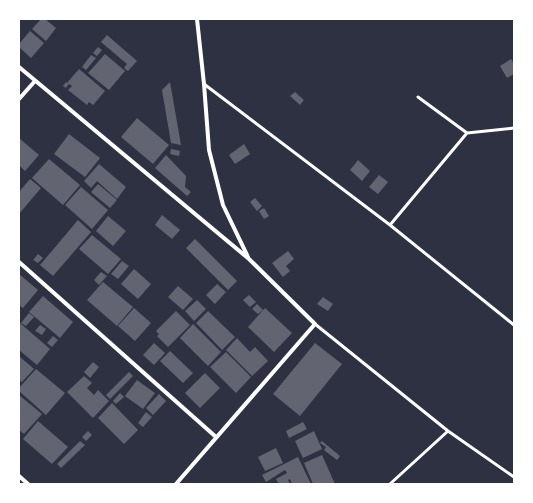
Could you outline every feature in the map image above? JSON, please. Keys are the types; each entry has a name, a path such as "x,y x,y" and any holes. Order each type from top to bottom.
{"street":[{"path":"197,19 209,150 223,205 249,259"},
{"path":"19,67 249,259 315,324 216,436 176,484"},
{"path":"19,99 35,81"},
{"path":"19,262 216,436"},
{"path":"19,476 28,484"}],"lane":[{"path":"204,84 390,225 514,325"},
{"path":"418,97 467,133 514,128"},
{"path":"390,225 467,133"},
{"path":"315,324 448,431 514,477"},
{"path":"390,484 448,431"}],"building":[{"path":"41,19 45,19 56,28 46,41 32,29"},
{"path":"30,31 44,43 31,58 19,47 19,44"},
{"path":"107,35 137,61 128,71 124,68 127,64 101,42"},
{"path":"98,47 102,50 97,56 93,53"},
{"path":"105,54 125,71 109,90 88,73"},
{"path":"91,55 96,58 86,70 82,67"},
{"path":"511,59 514,64 514,74 507,78 500,66"},
{"path":"79,69 105,91 93,105 89,102 87,105 68,90 72,86 69,84 66,88 63,86"},
{"path":"170,82 181,145 171,143 162,90"},
{"path":"295,92 304,100 300,105 290,96"},
{"path":"137,118 169,145 153,164 121,137"},
{"path":"69,134 100,158 85,177 54,154"},
{"path":"19,138 39,155 25,171 19,165"},
{"path":"244,144 250,154 235,164 229,155"},
{"path":"171,149 180,151 179,156 170,154"},
{"path":"166,155 186,176 185,187 191,192 187,196 155,168"},
{"path":"49,159 80,185 63,205 32,178"},
{"path":"358,160 370,171 362,181 350,170"},
{"path":"99,164 126,187 117,199 97,181 91,188 84,181"},
{"path":"379,175 388,182 378,194 369,187"},
{"path":"30,179 41,188 19,214 19,192"},
{"path":"98,184 117,200 110,208 91,192"},
{"path":"81,187 108,210 92,229 65,205"},
{"path":"255,198 262,206 257,211 250,202"},
{"path":"264,208 269,216 264,219 259,211"},
{"path":"162,215 180,230 172,239 155,225"},
{"path":"108,216 126,231 113,246 96,231"},
{"path":"78,220 91,232 53,276 40,265"},
{"path":"92,235 121,259 108,274 79,249"},
{"path":"195,239 237,281 228,290 186,248"},
{"path":"288,251 294,259 286,266 290,271 283,277 272,263"},
{"path":"38,254 43,258 38,263 33,260"},
{"path":"122,261 129,266 118,279 111,274"},
{"path":"134,269 151,284 138,299 121,284"},
{"path":"101,272 107,276 99,285 94,280"},
{"path":"19,274 38,290 23,308 19,305"},
{"path":"103,282 133,307 117,326 87,300"},
{"path":"217,284 226,292 215,304 206,295"},
{"path":"178,286 193,299 183,310 168,297"},
{"path":"249,295 256,302 250,307 243,300"},
{"path":"43,296 73,322 60,338 29,312"},
{"path":"323,297 333,304 328,311 317,304"},
{"path":"197,300 206,309 194,321 185,311"},
{"path":"257,304 263,310 258,314 252,309"},
{"path":"134,308 151,323 135,341 118,326"},
{"path":"265,308 292,333 274,352 248,327"},
{"path":"176,311 190,325 168,347 157,336 159,334 156,331"},
{"path":"208,311 235,337 222,350 196,323"},
{"path":"29,313 34,317 26,326 21,323"},
{"path":"20,323 50,349 37,365 19,350"},
{"path":"193,324 221,352 208,366 180,338"},
{"path":"40,325 46,329 42,335 35,331"},
{"path":"53,336 58,340 52,347 47,343"},
{"path":"237,338 250,352 255,347 268,361 252,376 226,350"},
{"path":"154,343 165,353 154,365 143,355"},
{"path":"315,343 342,364 300,416 273,394"},
{"path":"170,351 193,373 183,383 160,361"},
{"path":"226,352 251,377 236,393 210,367"},
{"path":"19,356 34,369 22,382 19,380"},
{"path":"93,362 99,367 90,378 84,372"},
{"path":"36,369 65,393 46,415 19,391 19,388"},
{"path":"129,372 133,376 110,399 106,395"},
{"path":"205,373 220,388 200,408 185,393"},
{"path":"84,376 92,383 87,388 94,395 98,390 109,401 93,418 67,392"},
{"path":"137,380 155,393 143,409 125,396"},
{"path":"120,393 124,397 116,404 113,401"},
{"path":"159,394 166,401 153,415 146,408"},
{"path":"19,395 42,414 24,434 19,430"},
{"path":"112,403 138,430 124,444 98,418"},
{"path":"146,412 152,417 143,427 138,423"},
{"path":"38,421 68,447 52,464 23,439"},
{"path":"303,422 307,429 289,438 286,431"},
{"path":"88,431 92,435 86,441 82,437"},
{"path":"314,431 322,449 303,458 295,441"},
{"path":"80,441 85,445 61,468 57,464"},
{"path":"322,441 340,456 337,460 324,450 326,447 320,443"},
{"path":"276,448 283,463 265,471 258,457"},
{"path":"322,455 335,484 313,484 304,463"},
{"path":"298,457 311,484 292,484 290,479 288,480 290,484 279,484 276,479 287,473 285,470 266,482 262,475"}]}
